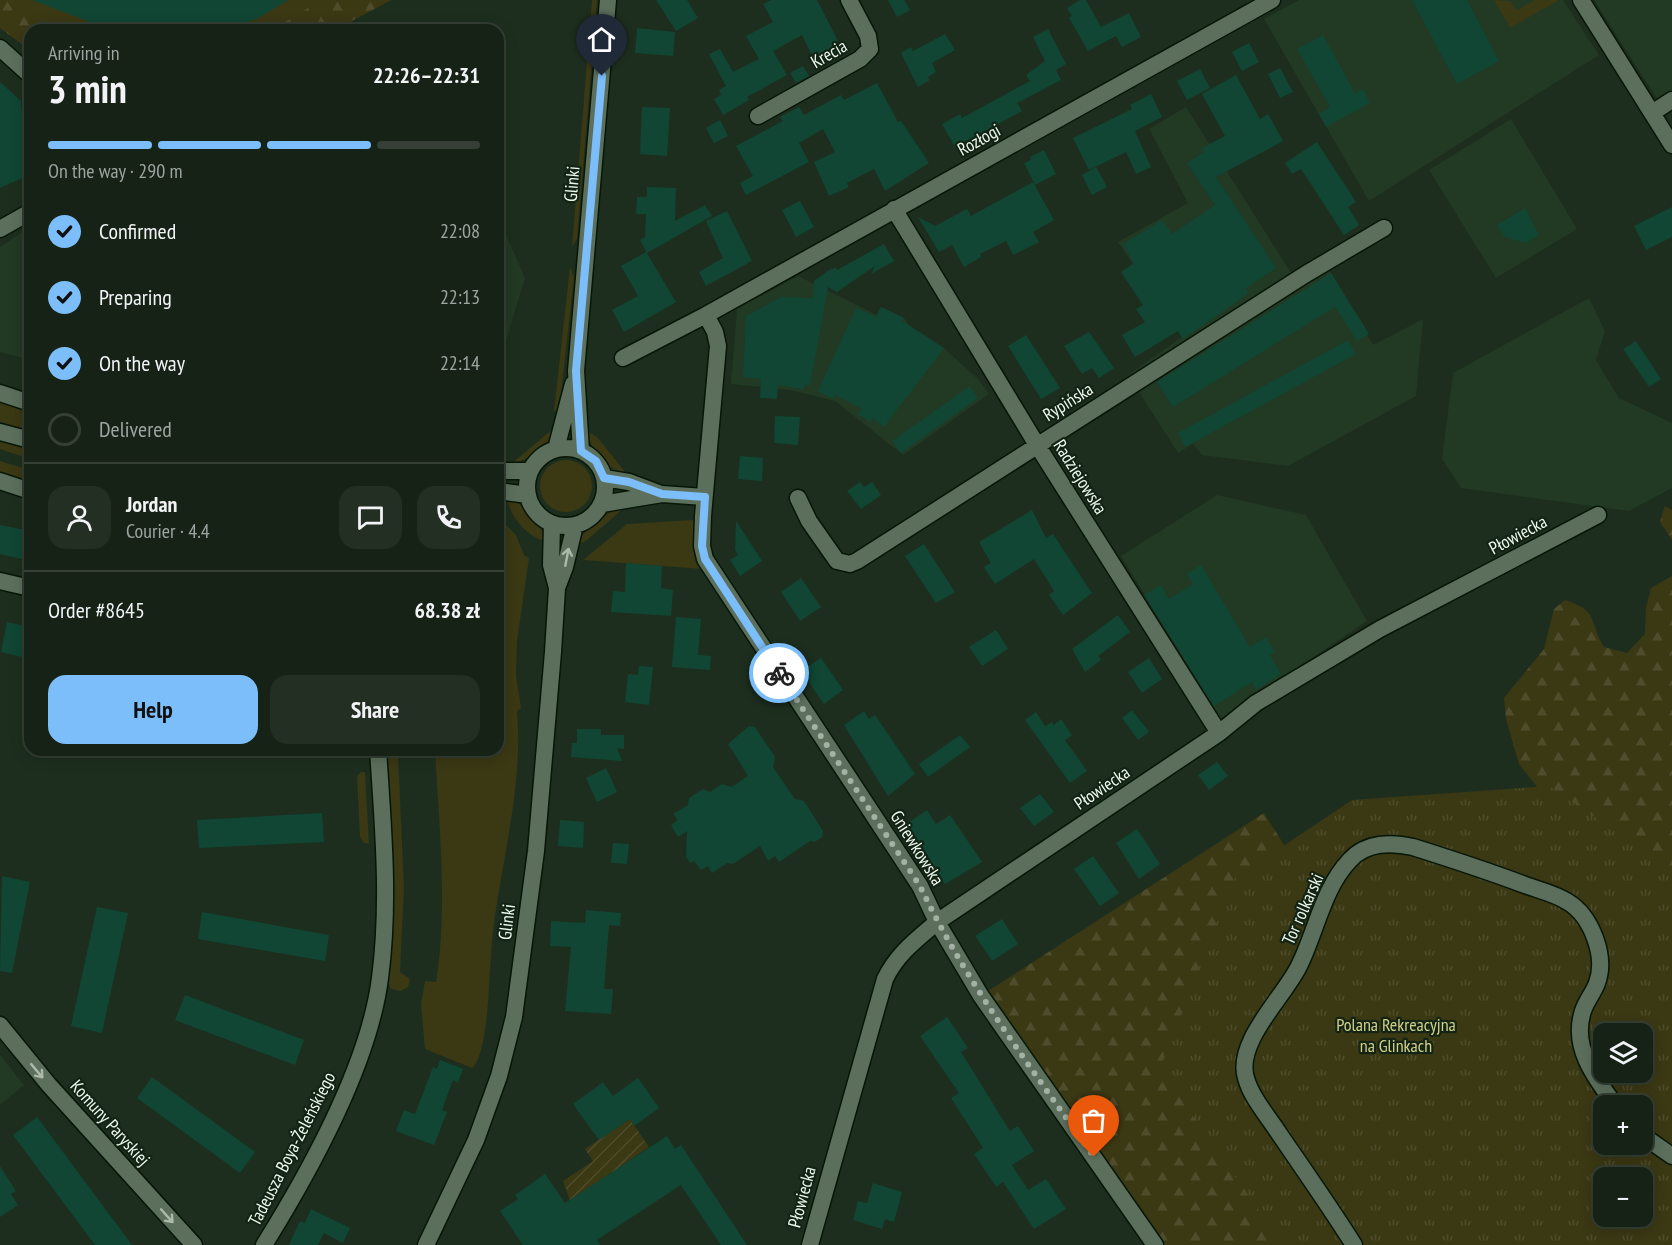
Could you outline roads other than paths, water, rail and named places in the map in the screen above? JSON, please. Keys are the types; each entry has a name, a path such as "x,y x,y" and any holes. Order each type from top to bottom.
{"street":[{"name":"Glinki","path":"581,451 576,371 608,0"},
{"name":"Krecia","path":"758,116 860,59 870,49 868,36 849,0"},
{"name":"Rozłogi","path":"623,358 706,315 1272,0"},
{"path":"1581,0 1672,145"},
{"path":"0,48 24,70"},
{"path":"1652,113 1672,100"},
{"name":"Radziejowska","path":"894,209 1037,445 1219,733"},
{"path":"0,229 24,215"},
{"name":"Rypińska","path":"798,498 809,521 833,556 837,561 850,564 938,511 1037,445 1306,274 1384,228"},
{"path":"602,504 662,494 705,497 718,346 715,332 706,315"},
{"name":"Glinki","path":"556,449 576,371"},
{"path":"0,393 24,401"},
{"path":"0,432 24,438"},
{"path":"556,449 581,451 596,461 604,478 602,504 591,518 575,525 552,524 536,513 528,495 530,471 538,459 556,449"},
{"path":"504,471 530,471"},
{"path":"604,478 629,482 662,494"},
{"path":"0,481 24,489"},
{"path":"504,492 528,495"},
{"name":"Gniewkowska","path":"705,497 702,546 708,566 920,886 937,922 981,996 1155,1245"},
{"name":"Płowiecka","path":"810,1245 885,979 894,960 937,922 1219,733 1256,703 1380,629 1598,515"},
{"name":"Glinki","path":"552,524 551,566 557,588"},
{"name":"Glinki","path":"426,1245 483,1122 500,1076 514,1017 541,802 557,588 565,567 575,525"},
{"path":"0,582 24,587"},
{"name":"Tadeusza Boya-Żeleńskiego","path":"264,1245 340,1106 377,996 385,932 378,756"},
{"name":"Tor rolkarski","path":"1354,1245 1340,1219 1321,1196 1258,1101 1246,1078 1244,1065 1248,1044 1300,965 1335,879 1351,858 1379,844 1393,842 1545,892 1568,902 1585,918 1594,936 1599,966 1598,981 1583,1010 1578,1032 1583,1053 1609,1095"},
{"name":"Komuny Paryskiej","path":"0,1025 49,1085 194,1245"},
{"path":"1653,1143 1672,1156"}],"park label":[{"name":"Polana Rekreacyjna na Glinkach","path":"1396,1035"}]}
